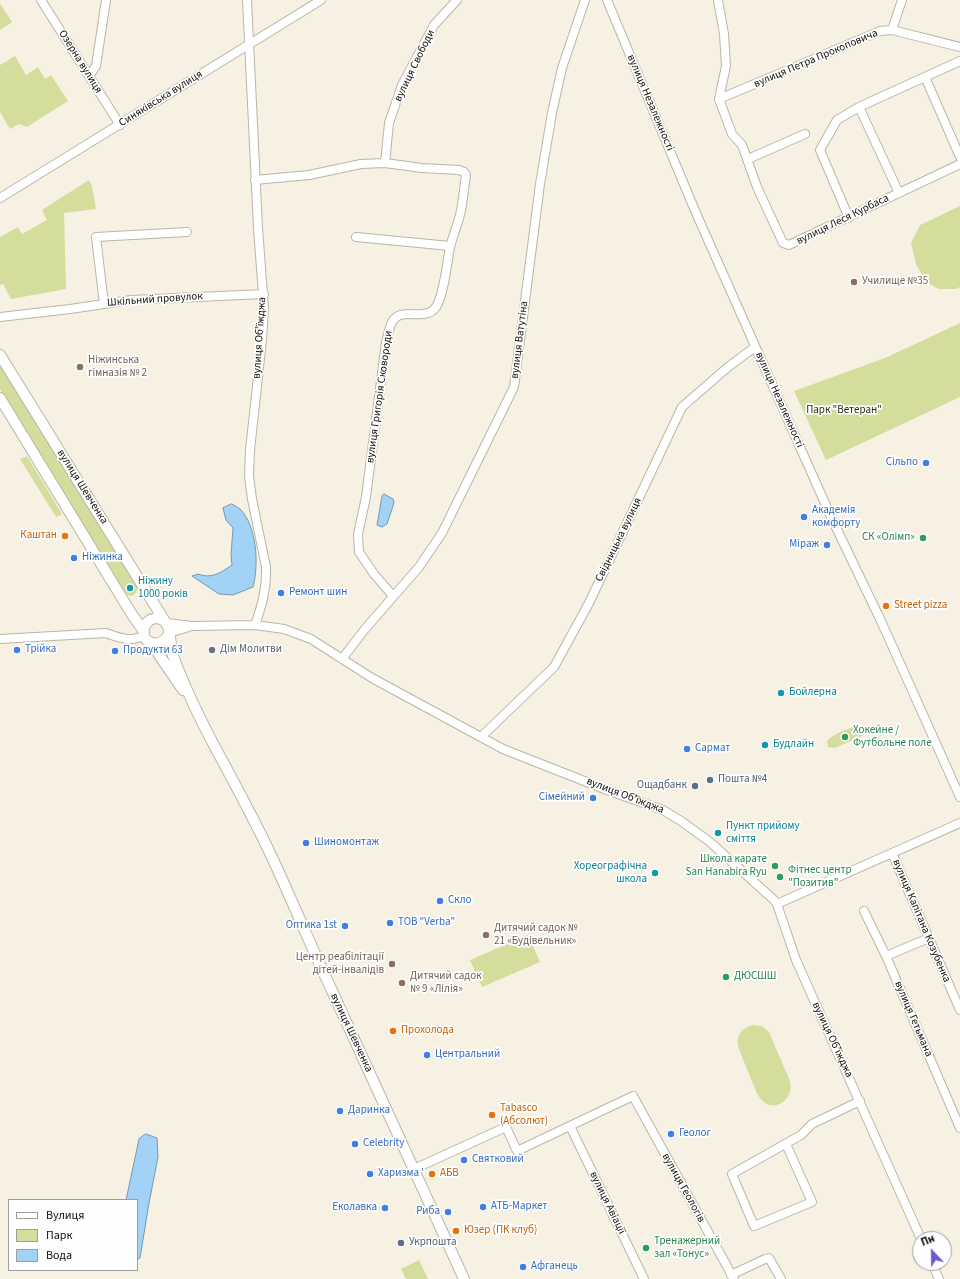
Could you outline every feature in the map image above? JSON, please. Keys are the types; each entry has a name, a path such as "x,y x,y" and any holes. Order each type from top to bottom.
{"main road":[{"name":"вулиця Шевченка","path":"0,354 167,628 172,654 193,703 246,803 276,865 464,1279"},
{"name":"вулиця Шевченка","path":"0,398 131,613 193,703"},
{"path":"158,618 167,628 165,640 162,642 155,644 146,635 146,623 151,619 158,618"}],"street":[{"name":"Озерна вулиця","path":"41,0 120,125"},
{"path":"89,76 96,66 106,0"},
{"name":"вулиця Обʼїжджа","path":"246,0 258,228 264,294 262,340 249,465 252,499 267,576 264,598 255,625"},
{"name":"Синяківська вулиця","path":"0,198 321,0"},
{"name":"вулиця Свободи","path":"385,163 389,122 402,85 434,25 457,0"},
{"name":"вулиця Ватутіна","path":"342,659 418,567 442,533 514,387 540,180 552,113 562,68 585,0"},
{"name":"вулиця Незалежності","path":"607,0 696,213 755,347 832,519 881,621 960,797"},
{"path":"718,0 724,34 726,66 720,99"},
{"path":"892,30 902,0"},
{"name":"вулиця Петра Прокоповича","path":"720,99 880,31 892,30 960,46"},
{"path":"849,218 820,150 837,120 859,107 960,61"},
{"path":"925,77 960,157"},
{"name":"вулиця Леся Курбаса","path":"720,99 732,134 742,145 757,187 783,243 789,245 849,218 960,164"},
{"path":"859,107 899,193"},
{"path":"748,159 805,134"},
{"name":"вулиця Григорія Сковороди","path":"256,180 310,175 361,164 385,163 422,168 460,170 466,175 460,213 450,246 441,294 436,307 429,313 422,315 405,314 396,317 390,328 383,362 366,497 358,534 359,552 374,574 393,596"},
{"path":"104,304 96,237 187,232"},
{"path":"356,237 450,246"},
{"name":"Шкільний провулок","path":"0,317 131,300 264,294"},
{"name":"Свідницька вулиця","path":"482,736 554,667 589,603 682,407 728,367 755,347"},
{"name":"вулиця Обʼїжджа","path":"167,628 255,625 284,629 300,634 311,639 372,678 482,736 503,749 538,764 663,810 681,821 725,855 777,904 796,960 917,1231"},
{"path":"0,639 106,633 119,638 127,638 135,633 146,635"},
{"path":"777,904 960,823"},
{"name":"вулиця Капітана Козубенка","path":"892,853 960,1010"},
{"name":"вулиця Гетьмана","path":"864,911 886,956 960,1128"},
{"path":"886,956 929,938"},
{"name":"вулиця Геологів","path":"570,1126 633,1096 732,1277"},
{"path":"786,1144 812,1202 754,1226 732,1174 786,1144 801,1136 812,1124 860,1102"},
{"path":"414,1169 506,1127 517,1151 570,1126"},
{"name":"вулиця Авіації","path":"570,1126 644,1279"},
{"path":"732,1277 769,1258 781,1279"}],"green space":[{"path":"0,3 12,22 0,30"},
{"path":"15,56 26,75 38,67 45,79 51,75 68,101 27,127 19,124 10,129 0,112 0,65"},
{"path":"89,180 92,186 96,209 64,213 66,289 11,299 3,284 0,285 0,237 18,227 22,234 47,220 42,210"},
{"path":"960,206 960,287 956,289 939,289 926,282 916,264 911,243 920,225"},
{"name":"Парк \"Ветеран\"","path":"960,323 960,397 826,460 794,391 885,358"},
{"path":"0,360 137,586 137,591 133,595 131,596 124,593 0,389"},
{"path":"27,456 62,514 56,517 20,459"},
{"name":"Хокейне / Футбольне поле","path":"859,725 864,729 864,735 835,748 828,747 827,741 833,736"},
{"path":"528,935 540,962 482,987 470,960"},
{"path":"753,1025 762,1026 769,1032 790,1081 791,1088 789,1094 786,1099 776,1105 765,1103 755,1090 739,1049 738,1041 740,1034 745,1028"},
{"path":"419,1260 428,1279 406,1279 401,1269"}],"water":[{"path":"384,494 393,499 394,503 387,524 382,527 377,525 382,496"},
{"path":"232,504 240,509 246,516 253,535 256,557 253,587 233,595 219,594 192,576 198,574 208,576 216,574 232,565 231,555 233,528 226,520 223,508"},
{"path":"146,1134 157,1138 158,1157 140,1258 138,1259 138,1199 126,1199 139,1139"}],"place":[{"name":"Училище №35","path":"854,282"},
{"name":"Ніжинська гімназія № 2","path":"80,367"},
{"name":"Сільпо","path":"926,463"},
{"name":"Академія комфорту","path":"804,517"},
{"name":"Каштан","path":"65,536"},
{"name":"СК «Олімп»","path":"923,538"},
{"name":"Міраж","path":"827,545"},
{"name":"Ніжинка","path":"74,558"},
{"name":"Ніжину 1000 років","path":"130,588"},
{"name":"Ремонт шин","path":"281,593"},
{"name":"Street pizza","path":"886,606"},
{"name":"Трійка","path":"17,650"},
{"name":"Дім Молитви","path":"212,650"},
{"name":"Продукти 63","path":"115,651"},
{"name":"Бойлерна","path":"781,693"},
{"name":"Хокейне / Футбольне поле","path":"845,737"},
{"name":"Будлайн","path":"765,745"},
{"name":"Сармат","path":"687,749"},
{"name":"Пошта №4","path":"710,780"},
{"name":"Ощадбанк","path":"695,786"},
{"name":"Сімейний","path":"593,798"},
{"name":"Пункт прийому сміття","path":"718,833"},
{"name":"Шиномонтаж","path":"306,843"},
{"name":"Школа карате San Hanabira Ryu","path":"775,866"},
{"name":"Хореографічна школа","path":"655,873"},
{"name":"Фітнес центр \"Позитив\"","path":"780,877"},
{"name":"Скло","path":"440,901"},
{"name":"ТОВ \"Verba\"","path":"390,923"},
{"name":"Оптика 1st","path":"345,926"},
{"name":"Дитячий садок № 21 «Будівельник»","path":"486,935"},
{"name":"Центр реабілітації дітей-інвалідів","path":"392,964"},
{"name":"ДЮСШШ","path":"726,977"},
{"name":"Дитячий садок № 9 «Лілія»","path":"402,983"},
{"name":"Прохолода","path":"393,1031"},
{"name":"Центральний","path":"427,1055"},
{"name":"Даринка","path":"340,1111"},
{"name":"Tabasco (Абсолют)","path":"492,1115"},
{"name":"Геолог","path":"671,1134"},
{"name":"Celebrity","path":"355,1144"},
{"name":"Святковий","path":"464,1160"},
{"name":"Харизма '","path":"370,1174"},
{"name":"АБВ","path":"432,1174"},
{"name":"АТБ-Маркет","path":"483,1207"},
{"name":"Еколавка","path":"385,1208"},
{"name":"Риба","path":"448,1212"},
{"name":"Юзер (ПК клуб)","path":"456,1231"},
{"name":"Укрпошта","path":"401,1243"},
{"name":"Тренажерний зал «Тонус»","path":"646,1248"},
{"name":"Афганець","path":"523,1267"}]}
